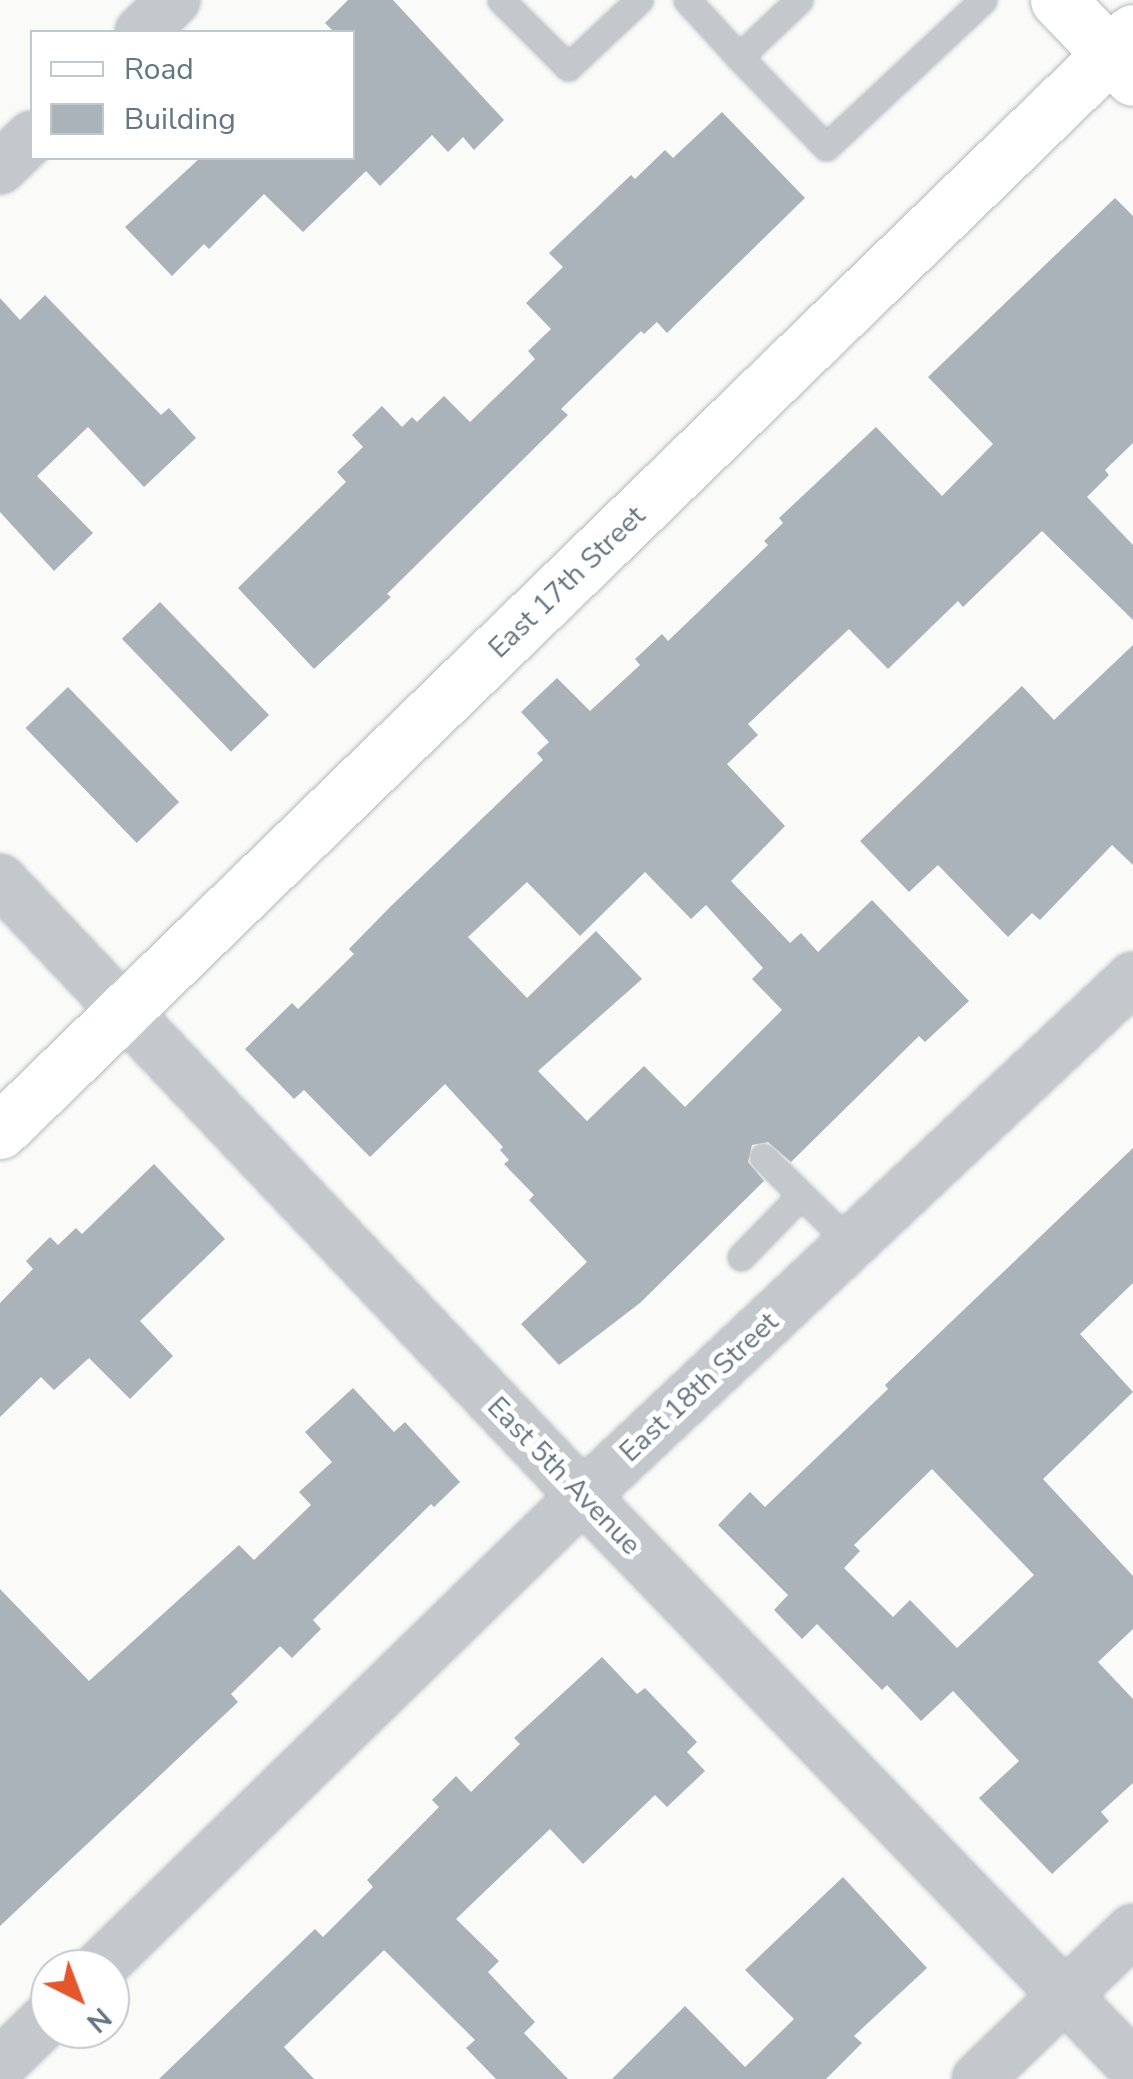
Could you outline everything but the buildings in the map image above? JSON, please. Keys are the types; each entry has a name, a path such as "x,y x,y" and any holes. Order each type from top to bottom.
{"street":[{"path":"143,30 174,0"},
{"path":"1058,0 1125,55"},
{"name":"East 17th Street","path":"0,1131 1125,55"},
{"path":"0,168 30,138"},
{"name":"East 5th Avenue","path":"0,880 583,1496 1133,2066"},
{"name":"East 18th Street","path":"119,1949 583,1496 1133,978"},
{"path":"978,2079 1133,1930"},
{"path":"0,2065 30,2036"}],"lane":[{"path":"501,0 568,67 639,0"},
{"path":"686,0 826,147 983,0"},
{"path":"739,57 799,0"},
{"path":"763,1157 851,1244"},
{"path":"741,1257 802,1195"}]}
